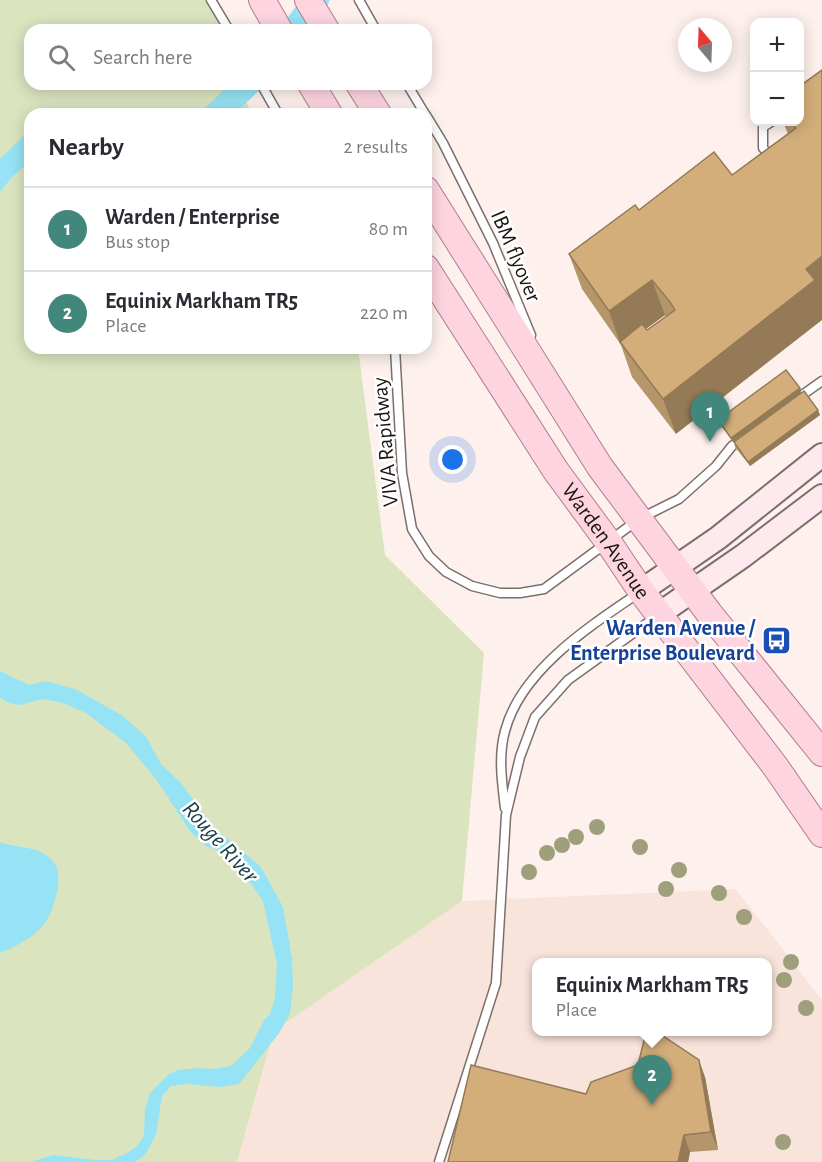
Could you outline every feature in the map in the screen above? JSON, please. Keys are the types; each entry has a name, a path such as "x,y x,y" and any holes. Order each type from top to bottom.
{"main road":[{"path":"262,0 276,24"},
{"path":"308,0 322,24"},
{"path":"315,90 325,108"},
{"path":"363,90 374,108"},
{"name":"Warden Avenue","path":"432,200 600,467 709,613 822,753"},
{"name":"Warden Avenue","path":"432,277 556,471 641,591 775,766 822,834"},
{"path":"641,591 718,538 822,455"},
{"path":"659,614 743,556 822,495"}],"lane":[{"path":"211,0 226,24"},
{"path":"359,0 373,24"},
{"path":"264,90 275,108"},
{"name":"IBM flyover","path":"411,90 422,108"},
{"name":"IBM flyover","path":"432,124 493,243 533,341"},
{"path":"765,126 763,148 780,170"},
{"path":"538,352 567,414"},
{"name":"VIVA Rapidway","path":"395,354 402,473 412,529 429,556 446,572 472,586 500,593 520,593 544,589 639,519 679,499 716,466 732,446 750,433"},
{"path":"787,406 822,381"},
{"path":"506,815 500,775 504,731 519,699 538,672 612,611 641,591"},
{"path":"439,1162 496,983 506,815 520,757 535,717 568,680 659,614"}],"shaded area":[{"path":"736,889 822,1000 822,1162 237,1162 274,1031 462,901"}],"green space":[{"path":"0,0 210,0 224,24 24,24 24,90 241,90 249,108 24,108 24,354 359,354 385,555 484,653 462,901 274,1031 237,1162 0,1162"}],"water":[{"path":"301,0 330,0 317,24 283,24"},
{"path":"224,90 260,90 240,108 204,108"},
{"path":"24,136 24,166 0,192 0,159"},
{"name":"Rouge River","path":"0,671 29,685 45,681 75,689 123,716 146,737 161,764 180,782 215,829 261,867 283,907 292,959 293,988 290,1013 280,1032 239,1084 219,1087 186,1084 171,1086 162,1096 156,1134 145,1155 135,1162 30,1162 54,1155 112,1160 129,1152 144,1136 145,1109 150,1093 169,1074 178,1070 216,1069 231,1066 250,1048 270,1014 275,998 277,964 263,901 242,871 219,851 206,846 190,831 156,779 126,743 86,713 63,703 43,699 19,705 0,698"},
{"path":"0,842 46,855 56,866 58,886 51,911 40,929 23,942 0,953"}],"building":[{"path":"822,70 822,256 806,269 815,280 663,399 620,342 642,324 647,330 675,310 670,302 652,280 609,311 569,254 635,205 639,210 714,152 732,175 796,128 794,126 804,126 804,83"},
{"path":"786,370 800,388 731,438 718,420"},
{"path":"804,391 818,410 748,462 734,442"},
{"path":"645,1036 663,1036 699,1060 711,1132 684,1135 678,1162 448,1162 471,1065 586,1094 591,1082 638,1065"}],"place":[{"name":"Warden / Enterprise","path":"710,442"},
{"name":"Warden Avenue / Enterprise Boulevard","path":"776,641"},
{"name":"Equinix Markham TR5","path":"652,1105"}]}
